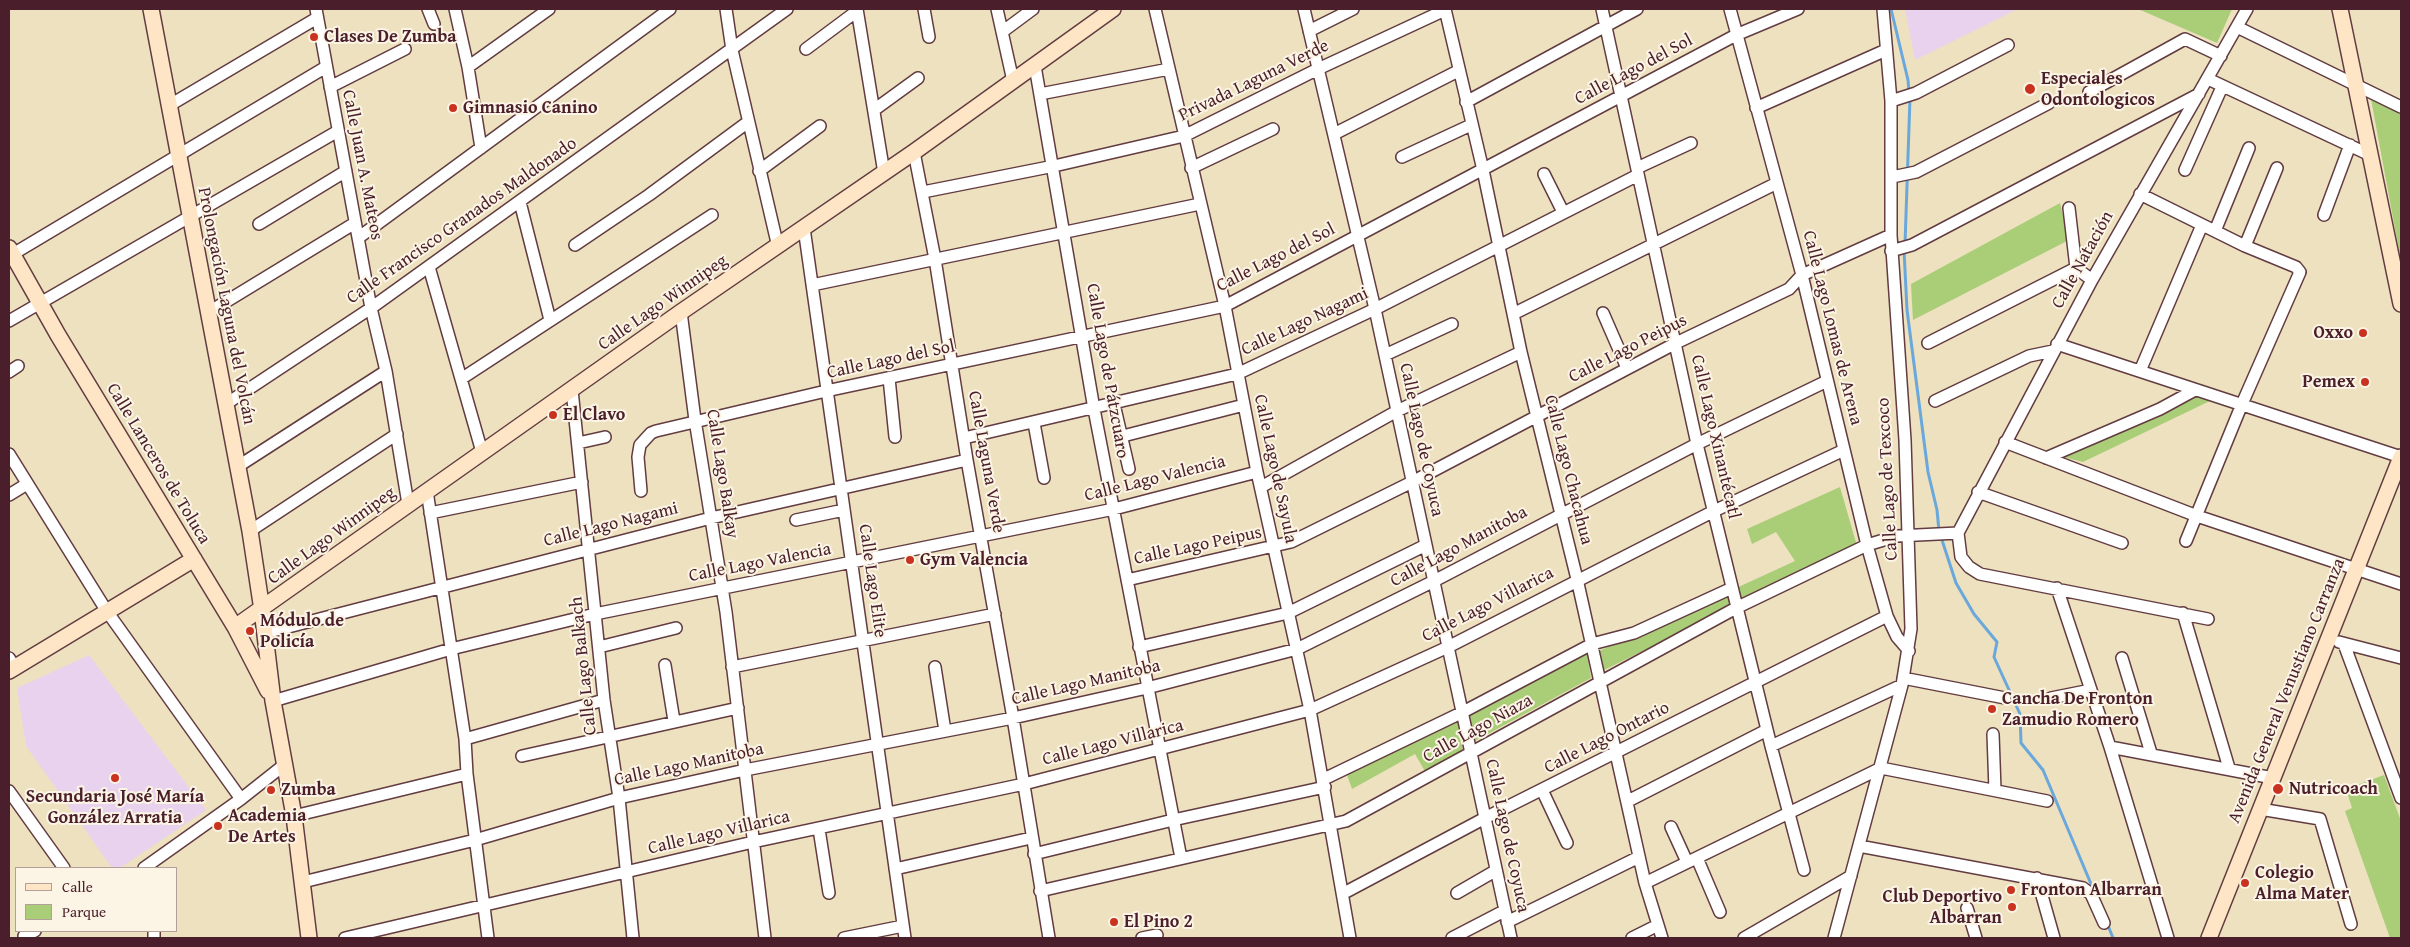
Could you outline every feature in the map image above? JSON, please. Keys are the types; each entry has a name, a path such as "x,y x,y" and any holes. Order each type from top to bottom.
{"main road":[{"name":"Prolongación Laguna del Volcán","path":"151,9 250,532 273,701"},
{"name":"Calle Lago Winnipeg","path":"235,627 262,610 427,490 681,312 914,152 1112,9"},
{"path":"2340,9 2401,304"},
{"name":"Calle Lanceros de Toluca","path":"11,251 39,302 235,627 273,701"},
{"name":"Avenida General Venustiano Carranza","path":"2209,938 2401,457"},
{"path":"11,666 194,559"},
{"path":"273,701 294,816 309,938"}],"street":[{"path":"428,9 434,24"},
{"path":"455,9 468,67 481,148"},
{"path":"468,67 549,9"},
{"path":"358,238 670,9"},
{"path":"726,9 732,50 778,247"},
{"name":"Calle Francisco Granados Maldonado","path":"226,404 371,308 788,9"},
{"path":"924,9 929,36"},
{"path":"997,9 1013,81"},
{"path":"1002,32 1033,9"},
{"name":"Calle Lago de Sayula","path":"1155,9 1224,306 1257,472 1310,710 1344,893 1350,938"},
{"name":"Calle Lago de Coyuca","path":"1304,9 1375,308 1472,753 1510,938"},
{"path":"1309,31 1352,9"},
{"name":"Privada Laguna Verde","path":"923,192 1054,166 1184,136 1318,69 1445,9"},
{"name":"Calle Lago Chacahua","path":"1445,9 1458,71 1483,170 1536,417 1562,513 1639,857 1662,938"},
{"name":"Calle Lago Xinantécatl","path":"1602,9 1697,444 1787,812 1804,870"},
{"path":"1466,102 1637,9"},
{"name":"Calle Lago Lomas de Arena","path":"1730,9 1802,275 1844,450 1887,616 1897,637 1909,651"},
{"name":"Calle Lago del Sol","path":"641,491 640,445 651,433 695,420 1224,306 1736,35 1798,9"},
{"name":"Calle Lago de Texcoco","path":"1834,938 1881,768 1902,681 1909,651 1912,605 1899,249 1891,235 1903,175 1886,50 1883,9"},
{"name":"Calle Natación","path":"1953,534 1978,492 2055,347 2140,194 2247,9"},
{"path":"806,49 857,10 884,173"},
{"path":"170,105 317,14"},
{"name":"Calle Juan A. Mateos","path":"317,14 371,308 386,371 408,504"},
{"path":"2237,27 2356,87 2401,107"},
{"path":"2089,92 2185,39 2221,56"},
{"path":"1893,100 1913,93 2008,45"},
{"path":"330,87 405,48"},
{"path":"1756,108 1886,50"},
{"name":"Calle Lago de Pátzcuaro","path":"1035,66 1054,166 1094,409 1181,858"},
{"path":"11,251 179,155 326,67"},
{"path":"1040,94 1169,69"},
{"path":"1334,134 1458,71"},
{"path":"874,110 918,78"},
{"path":"2208,79 2370,155"},
{"path":"2186,170 2222,87"},
{"path":"1899,249 2199,94"},
{"path":"1903,175 2049,103"},
{"path":"575,245 649,196 748,122"},
{"path":"1402,157 1471,125"},
{"path":"760,171 820,126"},
{"path":"1191,168 1273,129"},
{"path":"9,321 338,131"},
{"name":"Calle Lago Nagami","path":"964,438 1237,374 1375,308 1499,245 1691,143"},
{"path":"2324,215 2350,145"},
{"path":"2215,231 2249,148"},
{"name":"Calle Laguna Verde","path":"914,152 935,259 967,460 1013,718 1031,838 1049,938"},
{"path":"2245,246 2277,168"},
{"path":"259,224 346,171"},
{"path":"1544,174 1563,212"},
{"path":"1513,314 1653,242 1777,182"},
{"path":"2140,194 2202,226 2296,267 2300,273 2242,404 2186,541"},
{"path":"520,202 550,320"},
{"path":"812,285 1200,204"},
{"path":"2069,208 2076,268 2092,280"},
{"path":"461,380 712,215"},
{"path":"208,312 355,223"},
{"path":"2140,371 2202,226"},
{"name":"Calle Lago Elite","path":"804,228 905,938"},
{"name":"Calle Lago Peipus","path":"1126,580 1274,548 1299,538 1412,482 1676,343 1789,289 1802,275 1891,235"},
{"path":"429,266 482,452"},
{"path":"1928,343 2076,268"},
{"name":"Calle Lago Balkay","path":"681,312 695,420 722,587 765,938"},
{"path":"1603,313 1627,368"},
{"path":"1385,355 1452,324"},
{"path":"1935,401 2029,356 2055,347 2140,371 2401,457"},
{"path":"1261,487 1397,411 1521,352"},
{"path":"237,467 386,371"},
{"path":"888,378 895,437"},
{"name":"Calle Lago Manitoba","path":"303,882 475,840 619,798 745,770 1013,718 1147,688 1297,649 1434,581 1697,444 1828,381"},
{"name":"Calle Lago Balkach","path":"572,390 590,548 604,700 619,798 633,938"},
{"path":"2046,458 2160,410 2195,390"},
{"path":"1114,404 1123,436 1129,469"},
{"path":"1123,436 1244,405"},
{"path":"1034,422 1044,478"},
{"path":"250,532 397,434"},
{"path":"578,443 605,437"},
{"path":"2005,442 2197,516 2401,584"},
{"name":"Calle Lago Villarica","path":"345,938 753,842 1024,784 1310,710 1448,647 1577,579 1714,511 1844,450"},
{"path":"9,454 106,610 241,799"},
{"name":"Calle Lago Nagami","path":"265,633 711,518 967,460"},
{"name":"Calle Lago Valencia","path":"273,701 451,649 595,614 722,587 852,563 980,534 1114,509 1257,472"},
{"path":"430,514 582,482"},
{"path":"9,495 27,484"},
{"path":"427,490 440,587 465,739 467,774 488,938"},
{"path":"1978,492 2122,543"},
{"path":"796,520 844,510"},
{"path":"1953,534 1961,557 1974,571 2208,619"},
{"name":"Calle Lago Niaza","path":"1040,891 1332,825 1352,818 1736,608 1868,545 1887,538 1910,535 1953,534"},
{"path":"1139,647 1288,613 1426,545"},
{"path":"1034,854 1324,783 1592,644 1634,634 1732,588"},
{"path":"2057,588 2110,747 2168,938"},
{"path":"2182,613 2229,768"},
{"path":"732,667 995,614"},
{"name":"Calle Lago Ontario","path":"1344,893 1485,818 1617,754 1887,616"},
{"path":"599,646 676,628"},
{"path":"2328,638 2344,644 2401,658"},
{"path":"2344,644 2401,798"},
{"path":"2122,658 2151,754"},
{"path":"665,665 674,721"},
{"path":"935,667 945,731"},
{"path":"1771,746 1902,681 2005,698"},
{"path":"2051,698 2091,690"},
{"path":"465,739 604,700"},
{"path":"522,756 595,738 609,737 738,708"},
{"path":"1628,801 1767,730"},
{"path":"1993,734 1995,790"},
{"path":"2110,747 2229,768 2273,778"},
{"path":"156,864 284,765"},
{"path":"1646,883 1787,812 1881,768 2048,801"},
{"path":"294,816 467,774"},
{"path":"1542,790 1567,844"},
{"path":"9,791 63,867"},
{"path":"2260,809 2320,819 2352,924"},
{"path":"1672,828 1720,912"},
{"path":"819,829 829,893"},
{"path":"895,869 1031,838"},
{"path":"1859,846 2037,878 2089,891 2104,923"},
{"path":"1452,938 1505,917 1639,857"},
{"path":"1457,893 1495,871"},
{"path":"1744,938 1851,876"},
{"path":"2037,878 2054,938"},
{"path":"1967,908 1976,938"},
{"path":"1632,938 1658,925"},
{"path":"844,938 903,926"},
{"path":"24,936 33,932"},
{"path":"1142,938 1157,935"}],"shaded area":[{"path":"1905,9 2018,9 1915,60"},
{"name":"Secundaria José María González Arratia","path":"89,655 206,810 121,867 111,867 26,746 17,688"}],"green space":[{"path":"2138,9 2232,9 2217,43"},
{"path":"2371,99 2401,114 2401,261"},
{"path":"2060,203 2069,240 1913,320 1911,284"},
{"path":"2196,396 2212,400 2083,462 2063,457"},
{"path":"1840,487 1857,546 1602,671 1597,652 1795,561 1776,532 1752,544 1747,529"},
{"path":"1587,654 1591,678 1473,742 1468,715"},
{"path":"1457,715 1463,752 1426,773 1415,754 1352,789 1346,772"},
{"path":"2384,775 2401,821 2401,938 2390,938 2345,811 2352,808 2346,789"}],"waterway":[{"path":"1891,9 1908,80 1909,92"},
{"path":"1905,244 1910,98"},
{"path":"1904,250 1907,310 1928,472 1937,510 1939,531"},
{"path":"1941,537 1956,583 1974,614 1997,642 1994,657 2020,714 2021,743 2043,770 2094,891"},
{"path":"2107,923 2113,938"}],"place":[{"name":"Clases De Zumba","path":"314,37"},
{"name":"Especiales Odontologicos","path":"2030,89"},
{"name":"Gimnasio Canino","path":"453,108"},
{"name":"Oxxo","path":"2363,333"},
{"name":"Pemex","path":"2365,382"},
{"name":"El Clavo","path":"553,415"},
{"name":"Gym Valencia","path":"910,560"},
{"name":"Módulo de Policía","path":"250,631"},
{"name":"Cancha De Fronton Zamudio Romero","path":"1992,709"},
{"name":"Secundaria José María González Arratia","path":"115,778"},
{"name":"Nutricoach","path":"2278,789"},
{"name":"Zumba","path":"271,790"},
{"name":"Academia De Artes","path":"218,826"},
{"name":"Colegio Alma Mater","path":"2245,883"},
{"name":"Fronton Albarran","path":"2011,890"},
{"name":"Club Deportivo Albarran","path":"2012,907"},
{"name":"El Pino 2","path":"1114,922"}]}
